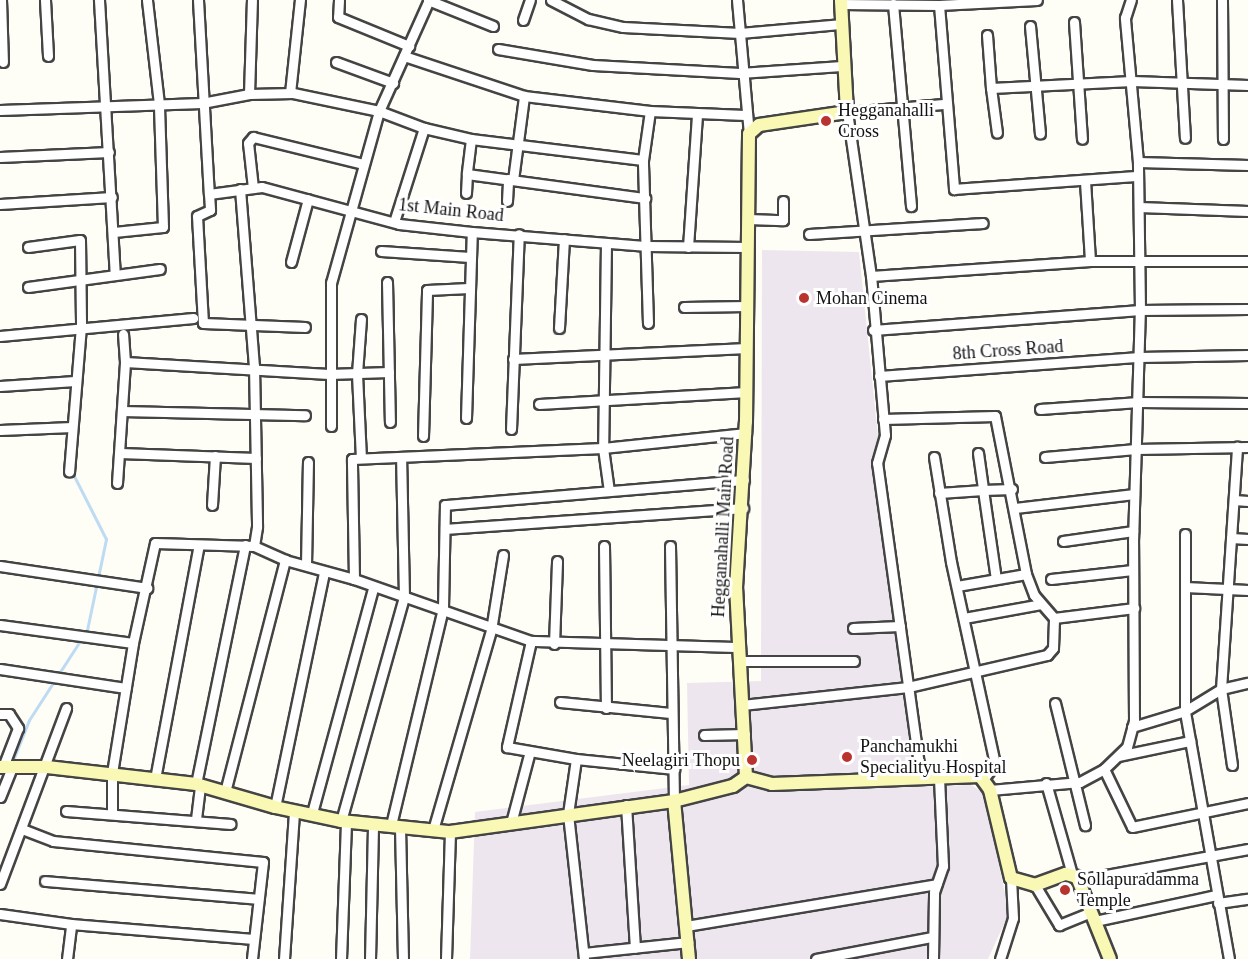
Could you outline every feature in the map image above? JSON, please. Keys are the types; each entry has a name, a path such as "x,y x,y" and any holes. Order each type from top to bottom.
{"main road":[{"path":"749,134 759,125 847,112 840,24 841,2"},
{"name":"Hegganahalli Main Road","path":"746,777 745,734 738,662 736,588 743,508 746,433 749,134"},
{"path":"6,767 47,767 198,784 275,807 344,821 450,832 626,805 674,801 733,786 746,777 772,784 976,775 984,778 990,790 1011,878 1035,885 1076,877 1110,959"},
{"path":"674,801 689,959"}],"street":[{"path":"1,0 3,62"},
{"path":"45,0 48,56"},
{"path":"99,0 115,275"},
{"path":"114,232 163,227 159,104 147,0"},
{"path":"198,0 202,103 210,194 210,210 197,216 203,323 305,327"},
{"path":"249,94 252,0"},
{"path":"290,93 300,0"},
{"path":"339,0 338,17 410,46"},
{"path":"331,426 329,374 331,283 379,111 410,46 428,0 494,26"},
{"path":"523,20 530,0"},
{"path":"550,0 588,19 623,27 740,33 840,24"},
{"path":"736,0 745,115 749,134"},
{"path":"841,2 939,5 1037,0"},
{"path":"990,790 1072,782 1104,769 1127,747 1132,727 1133,531 1139,402 1140,310 1139,207 1136,176 1138,162 1125,18 1131,0"},
{"path":"1177,0 1185,138"},
{"path":"1222,0 1223,139"},
{"path":"893,4 900,106 911,206"},
{"path":"939,5 945,104 954,189 1136,176"},
{"path":"1074,22 1082,139"},
{"path":"1030,26 1040,134"},
{"path":"987,35 997,133"},
{"path":"498,49 593,65 741,73 843,66"},
{"path":"404,56 524,96 650,111 745,115"},
{"path":"336,62 393,83"},
{"path":"991,88 1132,81 1248,85"},
{"path":"0,110 202,103 249,94 290,93 379,111 424,128 471,139 519,147 643,160"},
{"path":"507,201 519,147 524,96"},
{"path":"921,779 878,463 885,435 873,330 871,276 847,112 945,104"},
{"path":"648,323 643,160 650,111"},
{"path":"688,247 697,114"},
{"path":"394,222 424,128"},
{"path":"253,188 249,143 253,137 363,164"},
{"path":"466,193 471,139"},
{"path":"0,157 109,152"},
{"path":"1138,162 1248,165"},
{"path":"467,174 645,198"},
{"path":"1085,181 1090,261"},
{"name":"1st Main Road","path":"210,194 253,188 350,209 394,222 472,232 647,246 747,247"},
{"path":"196,819 198,784 250,546 256,458 254,366 240,189"},
{"path":"0,204 112,197"},
{"path":"291,262 308,199"},
{"path":"748,219 783,220 783,201"},
{"path":"1139,207 1248,211"},
{"path":"809,234 983,223"},
{"path":"466,418 472,232"},
{"path":"511,429 519,234"},
{"path":"559,328 564,239"},
{"path":"28,246 80,240 81,326 69,472"},
{"path":"606,243 603,448 609,491"},
{"path":"381,251 470,257"},
{"path":"871,276 1090,261 1248,261"},
{"path":"28,287 160,269"},
{"path":"387,282 390,422"},
{"path":"423,436 427,290 469,288"},
{"path":"684,307 747,306"},
{"path":"873,330 1140,310 1248,309"},
{"path":"0,336 81,326 193,318"},
{"path":"361,319 357,374 361,458"},
{"path":"117,483 125,362 123,334"},
{"path":"513,359 747,348"},
{"name":"8th Cross Road","path":"879,376 1139,357 1248,355"},
{"path":"125,362 254,366 329,374 388,372"},
{"path":"0,386 75,381"},
{"path":"539,404 747,392"},
{"path":"1040,409 1139,402 1248,403"},
{"path":"122,411 305,415"},
{"path":"742,705 908,687 976,674 1047,655 1053,648 1054,618 1041,604 1026,574 1012,489 994,416 883,419"},
{"path":"0,430 38,426 72,428"},
{"path":"354,579 352,459 401,459 603,448 746,433"},
{"path":"1232,765 1221,688 1237,447"},
{"path":"1045,457 1136,449 1248,447"},
{"path":"120,453 256,458"},
{"path":"978,453 996,579"},
{"path":"212,505 215,456"},
{"path":"934,457 957,586 995,764 984,778"},
{"path":"340,959 344,821 404,597 401,459"},
{"path":"306,565 308,462"},
{"path":"403,959 395,826 443,608 445,505 450,502 744,480"},
{"path":"939,493 1012,489"},
{"path":"1015,508 1134,494"},
{"path":"1234,500 1248,501"},
{"path":"445,529 743,508"},
{"path":"1064,541 1133,531"},
{"path":"1185,534 1185,711 1229,959"},
{"path":"1231,537 1248,539"},
{"path":"112,813 112,773 133,644 155,543 250,546 285,560 354,579 374,588 443,608 491,630 531,641 554,644 670,648 739,647"},
{"path":"155,779 199,545"},
{"path":"604,546 606,708"},
{"path":"670,546 670,713 674,801"},
{"path":"433,830 491,630 502,555"},
{"path":"225,792 285,560"},
{"path":"554,644 556,561"},
{"path":"0,566 147,588"},
{"path":"1051,579 1133,570"},
{"path":"275,807 324,572"},
{"path":"957,586 1026,574"},
{"path":"1185,587 1248,590"},
{"path":"312,813 374,588"},
{"path":"964,618 1041,604"},
{"path":"1054,618 1134,608"},
{"path":"0,625 133,644"},
{"path":"853,628 900,626"},
{"path":"531,641 507,747 576,759 674,769"},
{"path":"738,662 854,661"},
{"path":"0,669 126,688"},
{"path":"1132,727 1185,711 1221,688 1248,683"},
{"path":"560,702 670,713"},
{"path":"1055,703 1072,782 1085,825"},
{"path":"0,884 47,767 66,708"},
{"path":"0,714 9,714 18,728 0,797"},
{"path":"704,735 745,734"},
{"path":"1118,756 1190,741"},
{"path":"511,823 530,751"},
{"path":"576,759 568,814 584,956 688,942"},
{"path":"1104,769 1132,827 1248,803"},
{"path":"933,959 931,937 937,884 943,866 939,777"},
{"path":"1046,783 1076,877 1212,853 1248,849"},
{"path":"626,805 635,948"},
{"path":"66,811 196,819 230,824"},
{"path":"284,959 294,811"},
{"path":"370,959 372,824"},
{"path":"22,830 53,841 263,862 252,959"},
{"path":"446,959 450,832"},
{"path":"1000,959 1013,918 1011,878"},
{"path":"45,881 258,899"},
{"path":"686,926 937,884"},
{"path":"1035,885 1059,925 1093,916 1217,899 1248,898"},
{"path":"0,914 71,924 253,939"},
{"path":"67,959 71,924"},
{"path":"816,959 931,937"}],"shaded area":[{"path":"762,250 859,252 914,787 971,785 984,793 1009,913 988,959 470,959 475,812 689,785 687,683 761,681"}],"waterway":[{"path":"11,765 29,720 87,630 106,539 72,472"}],"place":[{"name":"Hegganahalli Cross","path":"826,121"},
{"name":"Mohan Cinema","path":"804,298"},
{"name":"Panchamukhi Specialityu Hospital","path":"847,757"},
{"name":"Neelagiri Thopu","path":"752,760"},
{"name":"Sollapuradamma Temple","path":"1065,890"}]}
